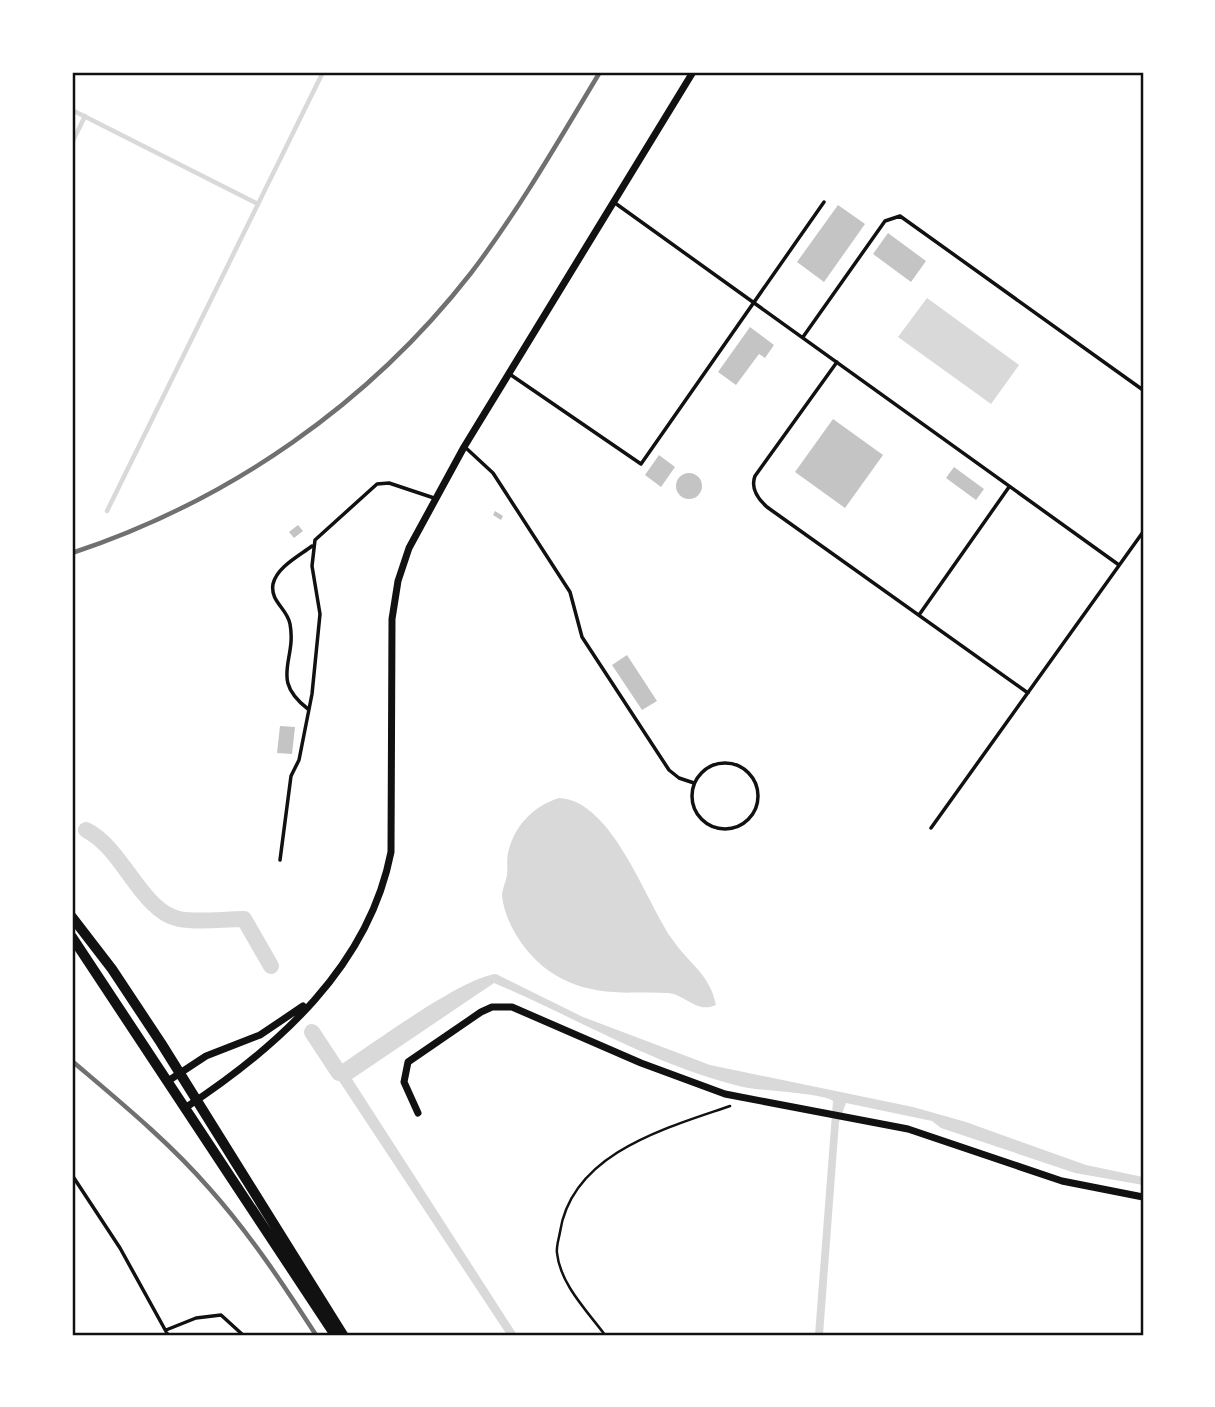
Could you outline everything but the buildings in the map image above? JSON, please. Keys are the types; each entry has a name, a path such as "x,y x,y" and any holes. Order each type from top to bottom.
{"main road":[{"path":"72,917 112,968 343,1335"},
{"path":"72,937 335,1335"}],"street":[{"path":"185,1108 284,1030 323,990 357,946 387,871 393,818 394,604 408,548 464,447 693,72"},
{"path":"168,1081 206,1056 260,1035 323,990"},
{"path":"418,1112 404,1082 408,1062 481,1012 499,1006 519,1009 668,1074 746,1100 845,1116 934,1137 1072,1184 1143,1197"}],"lane":[{"path":"614,201 1119,565"},
{"path":"509,373 641,464 824,202"},
{"path":"803,337 885,221 901,216 1143,390"},
{"path":"837,362 755,476 754,490 767,507 1028,693"},
{"path":"464,447 493,473 570,592 582,637 671,773 694,783"},
{"path":"308,709 293,697 285,680 290,623 276,603 273,588 281,570 313,545 321,531 377,484 389,483 434,498"},
{"path":"919,615 1009,487"},
{"path":"931,828 1143,531"},
{"path":"280,860 291,776 299,760 308,709 320,609 312,570 313,545"},
{"path":"719,764 736,765 749,774 755,783 758,799 755,810 740,826 724,830 714,828 704,822 694,810 691,799 694,783 709,767 719,764"},
{"path":"72,1175 124,1255 167,1333 196,1318 221,1315 243,1335"}],"path":[{"path":"605,1335 570,1288 557,1253 562,1221 571,1197 620,1150 746,1100"}],"shaded area":[{"path":"927,298 1019,365 991,404 898,337"},
{"path":"559,798 578,803 595,815 611,833 672,939 709,985 716,1005 703,1007 674,994 606,991 577,985 549,971 525,948 507,917 502,896 507,875 508,852 516,832 527,817"},
{"path":"496,974 583,1017 710,1065 913,1107 966,1122 1086,1165 1143,1177 1143,1185 1075,1173 941,1128 932,1121 846,1103 839,1122 823,1335 815,1335 833,1101 817,1096 743,1087 710,1078 647,1054 494,983 352,1079 517,1335 507,1335 324,1058 332,1051 340,1065 440,999 481,978"}],"waterway":[{"path":"107,511 323,72"},
{"path":"72,110 256,203"},
{"path":"72,143 85,116"},
{"path":"86,830 111,850 143,892 166,914 187,920 244,919 271,966"},
{"path":"312,1032 339,1073"}],"railway":[{"path":"72,553 186,506 240,476 292,443 388,365 431,321 489,249 600,72"},
{"path":"72,1061 160,1138 209,1188 252,1241 316,1335"}]}
